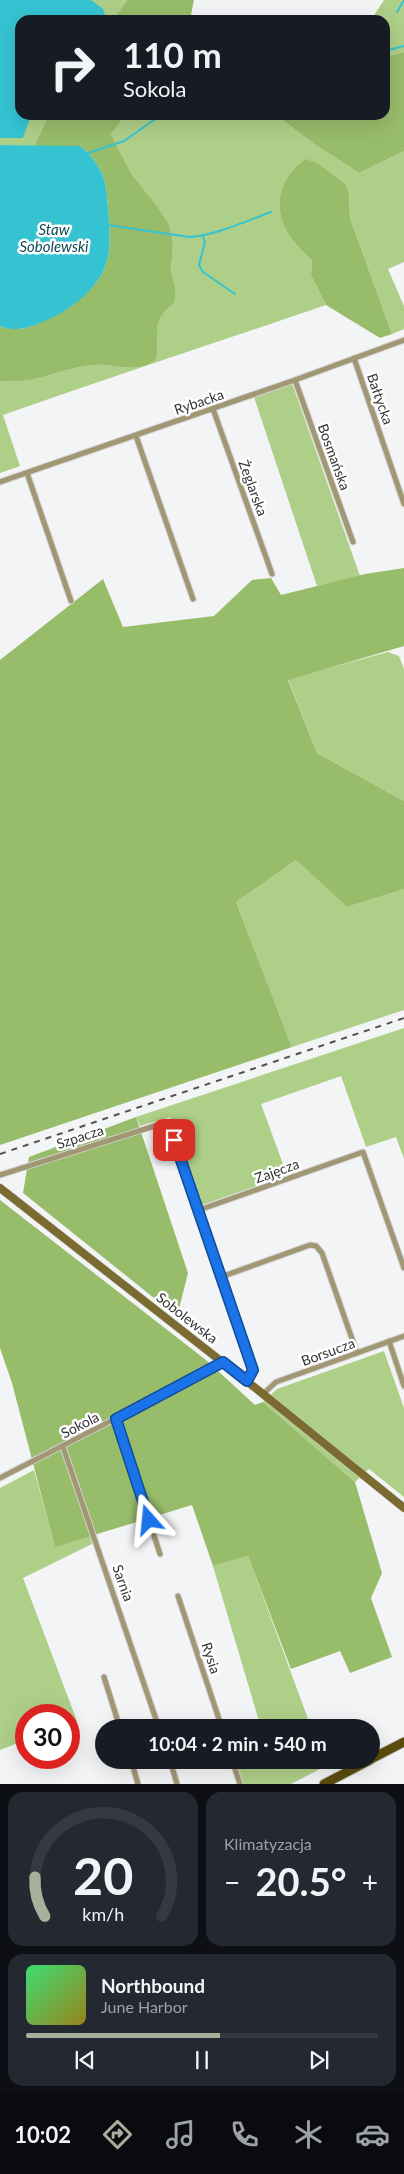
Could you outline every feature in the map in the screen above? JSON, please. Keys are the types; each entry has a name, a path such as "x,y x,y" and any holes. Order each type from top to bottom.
{"main road":[{"path":"380,1755 404,1742"},
{"path":"324,1784 353,1769"}],"street":[{"name":"Rybacka","path":"0,482 136,436 404,340"},
{"name":"Bałtycka","path":"354,358 404,504"},
{"name":"Bosmańska","path":"295,380 353,542"},
{"name":"Żeglarska","path":"212,409 272,574"},
{"path":"136,436 193,599"},
{"path":"27,472 71,601"},
{"name":"Szpacza","path":"0,1175 167,1122 199,1210"},
{"name":"Zajęcza","path":"199,1210 363,1152 404,1268"},
{"name":"Sobolewska","path":"0,1188 247,1381 404,1508"},
{"path":"199,1210 252,1366 252,1374 247,1381"},
{"path":"221,1277 310,1245 316,1246 322,1253 357,1353"},
{"name":"Borsucza","path":"263,1394 276,1382 404,1336"},
{"path":"389,1341 404,1386"},
{"name":"Sokola","path":"0,1478 64,1447 223,1362"},
{"path":"116,1419 160,1554"},
{"name":"Sarnia","path":"64,1447 156,1719"},
{"name":"Rysia","path":"178,1596 219,1719"},
{"path":"104,1678 117,1719"},
{"path":"134,1769 138,1784"},
{"path":"173,1769 177,1784"},
{"path":"235,1769 240,1784"}],"green space":[{"path":"0,0 127,0 116,15 15,15 15,120 47,120 34,146 0,145"},
{"path":"127,0 194,0 191,15 116,15"},
{"path":"384,0 404,0 404,52 390,56 390,15 374,15"},
{"path":"404,52 404,151 359,173 314,144 283,120 390,120 390,56"},
{"path":"47,120 122,120 111,134 131,173 169,224 173,243 171,271 176,292 174,303 166,310 158,323 156,360 150,364 131,368 104,365 83,366 33,379 0,381 0,326 14,329 28,327 41,322 73,303 91,289 100,277 106,265 110,246 105,182 96,163 80,146 34,146"},
{"path":"122,120 283,120 314,144 359,173 404,151 404,262 388,269 404,306 404,329 392,334 350,218 349,196 304,252 312,261 311,275 326,305 3,415 20,466 0,473 0,381 33,379 83,366 137,367 156,360 158,323 165,310 173,303 176,293 171,271 173,243 169,224 131,173 111,134"},
{"path":"306,159 320,165 346,185 349,196 350,218 392,334 380,338 326,305 311,275 312,261 295,243 287,231 280,211 282,191 291,173"},
{"path":"292,383 360,576 317,586 254,397"},
{"path":"404,568 404,646 288,680 317,753 404,801 404,889 347,907 296,860 236,902 292,1047 0,1145 0,660 103,579 123,627 214,616 252,580 271,578 281,595 365,574"},
{"path":"388,652 399,656 404,669 404,801 317,753 288,679"},
{"path":"296,860 347,907 404,889 404,1010 292,1047 236,902"},
{"path":"404,1028 404,1159 396,1137 366,1147 341,1076 261,1104 287,1175 202,1205 170,1117 140,1126 136,1117"},
{"path":"136,1117 188,1273 179,1309 159,1302 23,1193 29,1157"},
{"path":"0,1200 206,1360 255,1405 263,1402 355,1482 382,1573 371,1598 392,1657 350,1673 340,1651 291,1669 248,1556 213,1566 192,1505 55,1547 12,1383 0,1348"},
{"path":"384,1351 404,1408 404,1497 369,1469 355,1482 263,1402 277,1389"},
{"path":"34,1470 55,1546 91,1535 92,1544 23,1578 71,1704 15,1704 15,1744 0,1750 0,1488"},
{"path":"248,1556 308,1719 258,1719 213,1566"},
{"path":"239,1769 320,1769 291,1784 243,1784"}],"water":[{"path":"0,0 91,0 103,9 105,15 15,15 15,120 29,120 23,138 0,138"},
{"name":"Staw Sobolewski","path":"0,145 80,146 87,152 101,172 105,182 108,202 109,252 106,265 100,277 83,297 70,307 41,323 18,329 0,326"}],"waterway":[{"path":"397,12 404,0"},
{"path":"390,50 404,46"},
{"path":"88,153 124,141 154,120"},
{"path":"108,225 189,237 219,231 271,212"},
{"path":"203,237 205,242 199,265 203,272 235,294"}],"railway":[{"path":"0,1154 404,1018"}],"route":[{"path":"149,1520 116,1419 223,1362 247,1381 253,1370 174,1140"}]}
